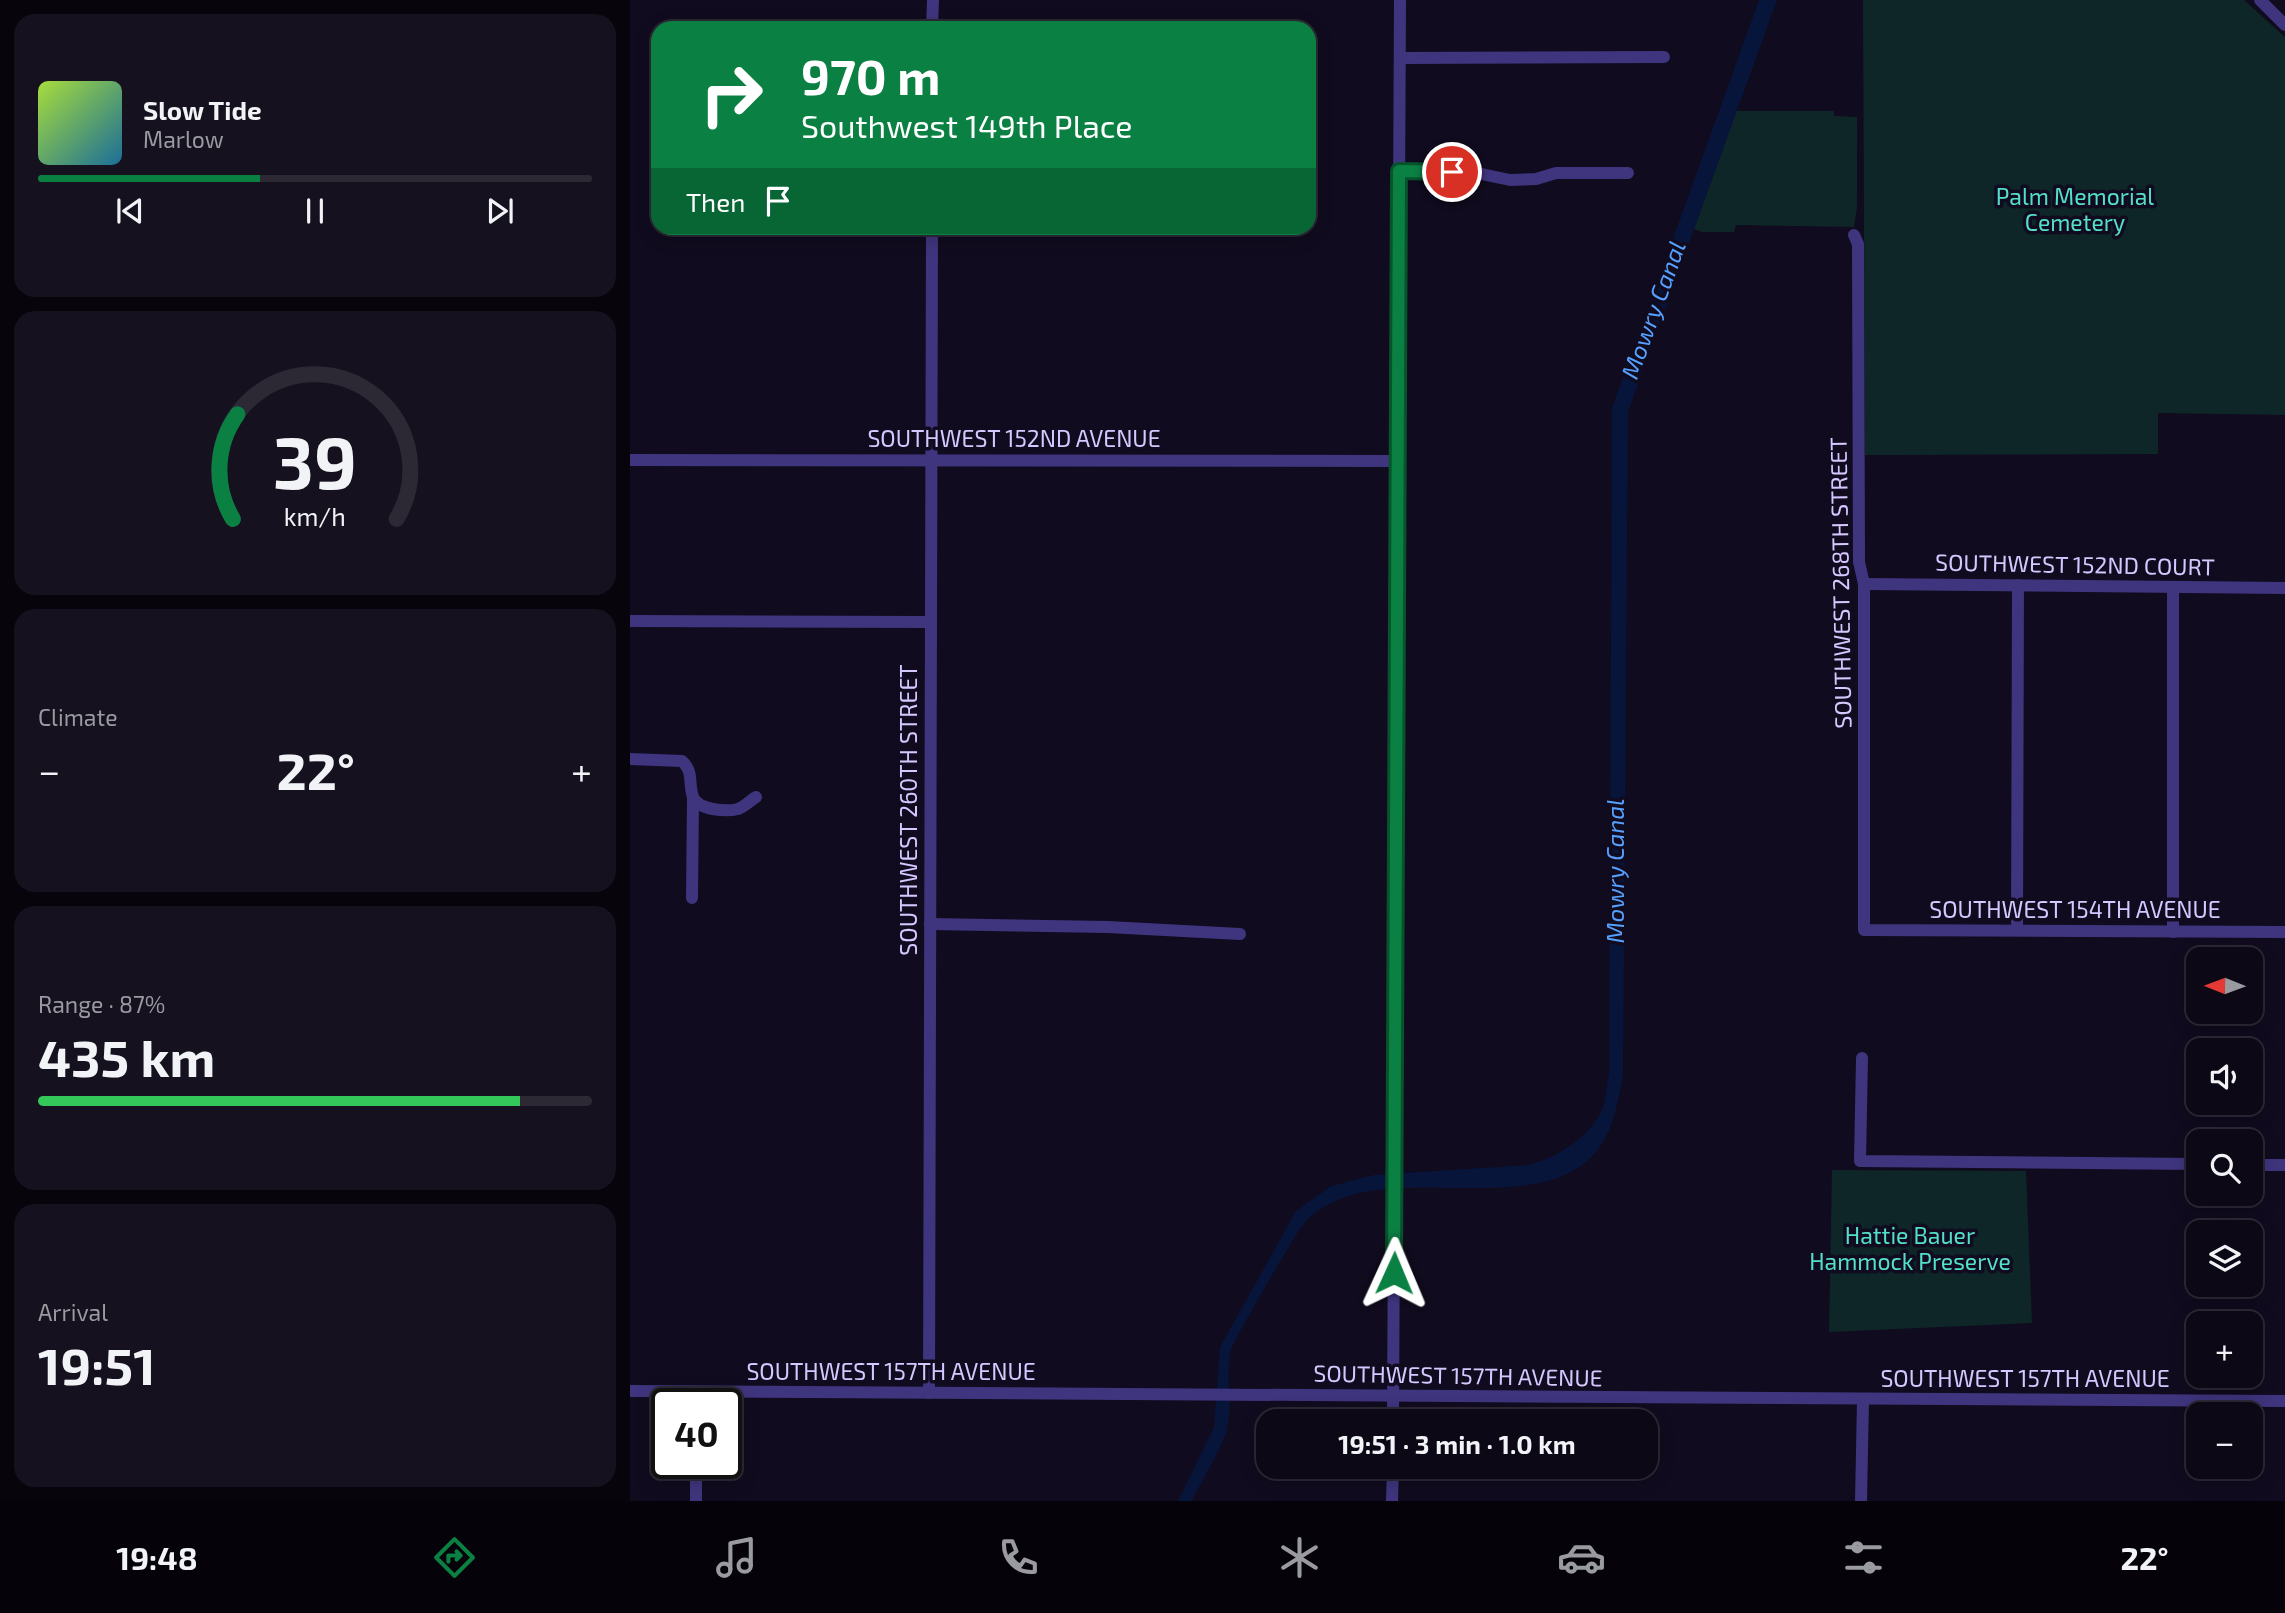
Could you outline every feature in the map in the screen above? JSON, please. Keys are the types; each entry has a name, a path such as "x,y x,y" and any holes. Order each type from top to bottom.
{"street":[{"path":"932,21 933,0"},
{"path":"1393,1409 1400,0"},
{"path":"2260,0 2285,25"},
{"path":"1400,58 1664,57"},
{"path":"1399,171 1472,172 1510,180 1536,179 1556,173 1628,173"},
{"name":"SOUTHWEST 260TH STREET","path":"929,1393 932,235"},
{"name":"SOUTHWEST 268TH STREET","path":"1854,235 1858,244 1860,562 1864,584 1864,930"},
{"name":"SOUTHWEST 152ND AVENUE","path":"630,460 1397,461"},
{"name":"SOUTHWEST 152ND COURT","path":"1864,584 2285,588"},
{"path":"2017,930 2018,586"},
{"path":"2173,587 2173,932"},
{"path":"630,621 931,622"},
{"path":"630,759 682,761 690,768 693,798 692,898"},
{"path":"693,798 700,805 739,809 756,797"},
{"path":"930,924 1108,927 1240,934"},
{"name":"SOUTHWEST 154TH AVENUE","path":"1864,930 2285,932"},
{"path":"1862,1058 1860,1161 2186,1164"},
{"path":"2263,1165 2285,1165"},
{"name":"SOUTHWEST 157TH AVENUE","path":"630,1391 651,1393"},
{"name":"SOUTHWEST 157TH AVENUE","path":"742,1396 929,1393 2285,1401"},
{"path":"1861,1501 1863,1400"},
{"path":"696,1479 696,1501"},
{"path":"1392,1501 1393,1479"}],"green space":[{"name":"Palm Memorial Cemetery","path":"1863,0 2244,0 2285,37 2285,415 2158,413 2158,454 1865,455"},
{"path":"1736,111 1834,111 1834,116 1857,117 1857,207 1854,227 1736,225 1734,232 1702,232 1694,229"},
{"name":"Hattie Bauer Hammock Preserve","path":"1832,1170 2026,1171 2032,1323 1829,1332"}],"water":[{"name":"Mowry Canal","path":"1759,0 1777,0 1628,412 1623,1077 1609,1131 1600,1147 1573,1171 1539,1183 1373,1191 1337,1201 1306,1221 1231,1350 1229,1419 1221,1446 1192,1501 1178,1501 1214,1427 1220,1347 1296,1211 1331,1186 1374,1175 1528,1165 1539,1162 1579,1139 1595,1122 1603,1108 1609,1074 1612,408"}],"route":[{"path":"1394,1273 1399,171 1452,172"}]}
